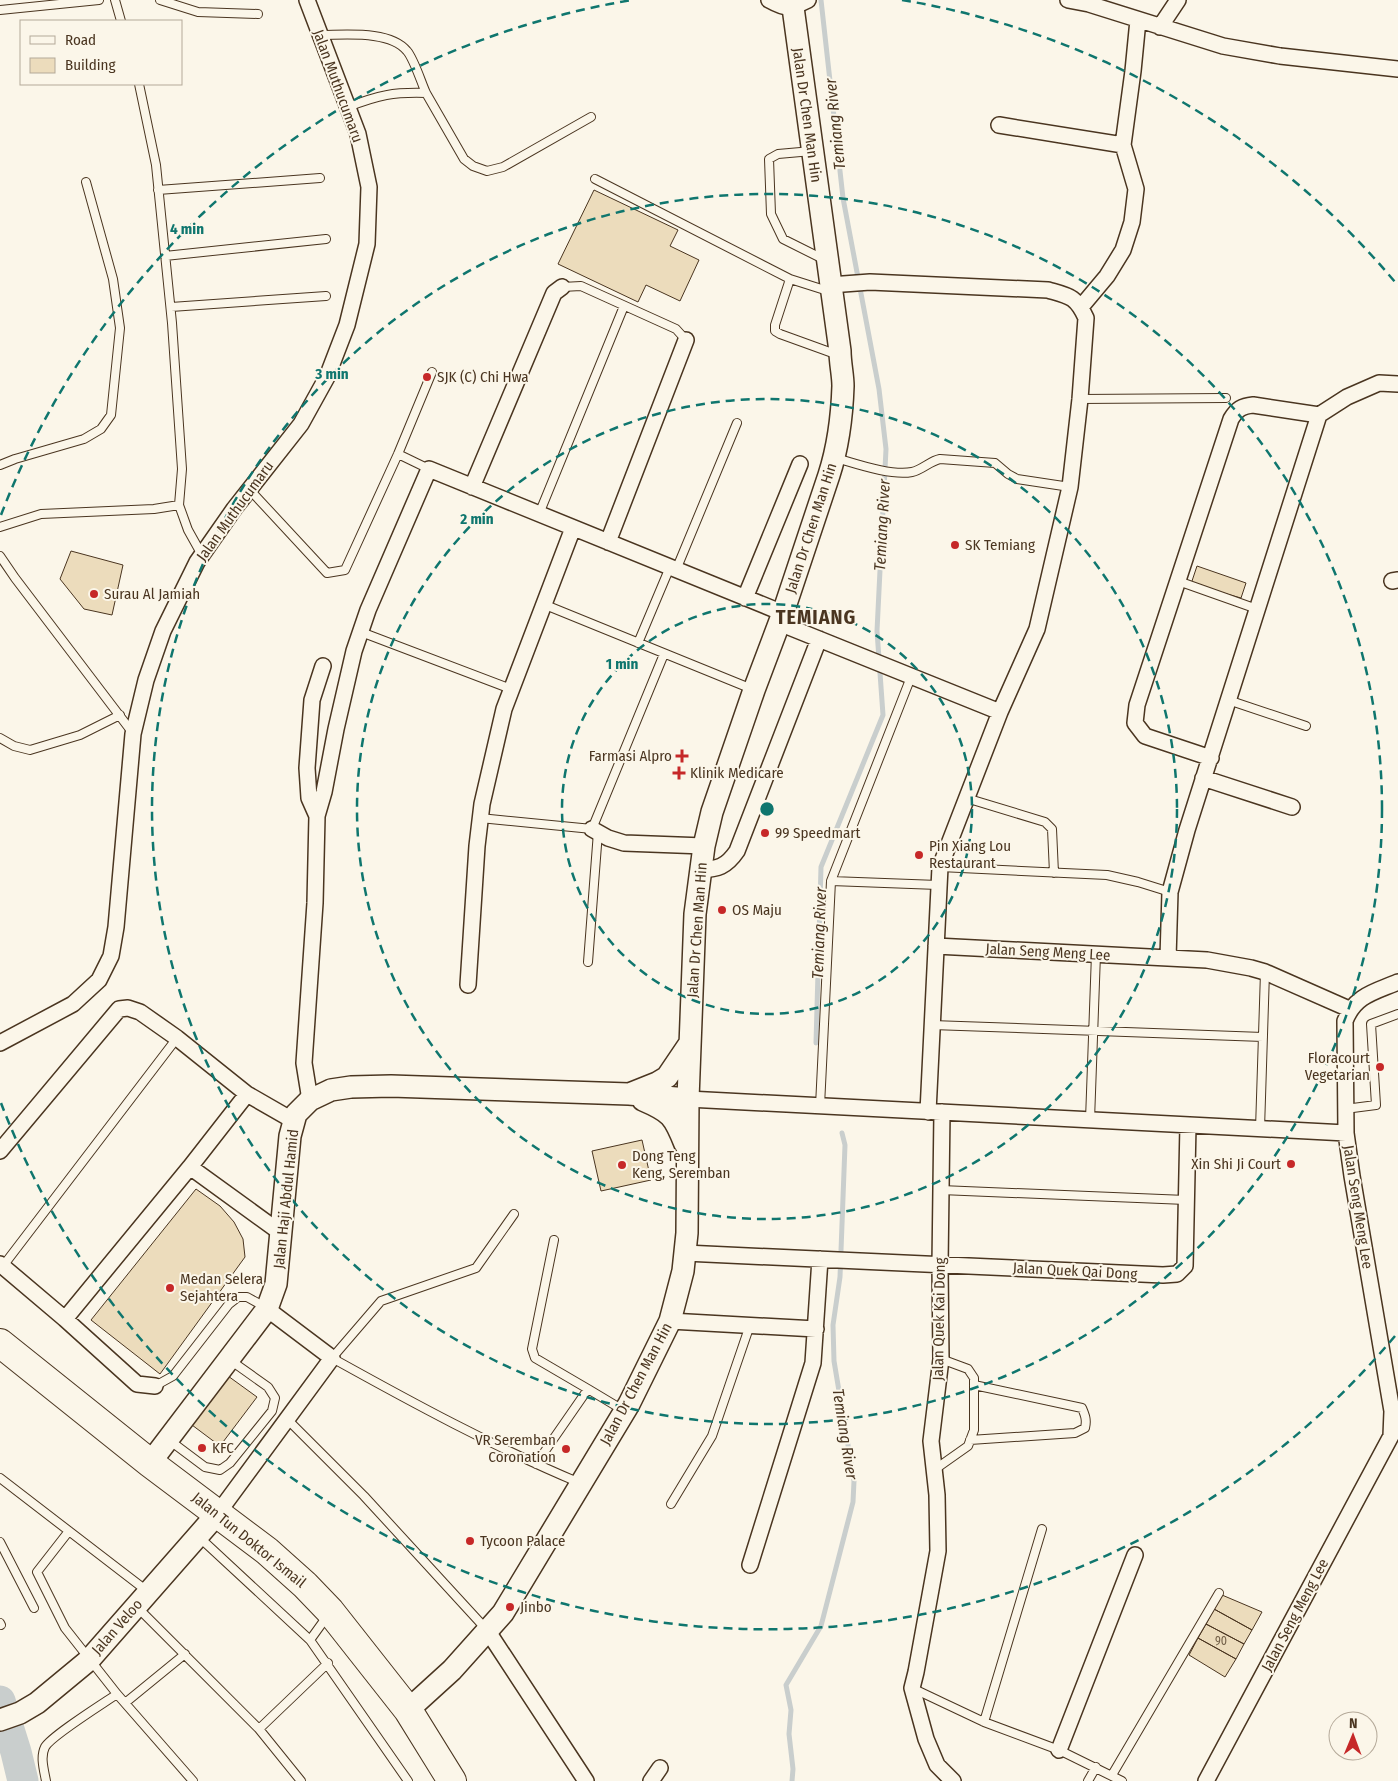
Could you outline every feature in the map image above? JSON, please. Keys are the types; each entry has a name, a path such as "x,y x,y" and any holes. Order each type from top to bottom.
{"highway":[{"name":"Jalan Tun Doktor Ismail","path":"0,1343 150,1464 218,1513 266,1551 305,1585 330,1611 408,1710 452,1781"}],"street":[{"name":"Jalan Muthucumaru","path":"0,1043 73,1004 99,980 111,956 116,927 134,734 146,680 164,631 197,562 234,509 301,424 327,377 348,325 366,244 369,187 358,134 307,0"},
{"path":"769,0 788,8 798,3"},
{"path":"1068,0 1089,4 1233,48 1280,56 1398,69"},
{"path":"1160,27 1178,0"},
{"name":"Jalan Dr Chen Man Hin","path":"408,1710 452,1670 502,1613 625,1410 670,1321 683,1271 687,1233 688,1099 695,914 704,846 712,812 781,618 834,458 842,400 843,385 836,287 827,261 812,152 798,3"},
{"path":"836,287 870,282 1048,290 1071,297 1081,307 1107,276 1123,250 1132,222 1136,189 1122,145 1133,71 1138,20"},
{"path":"1000,125 1122,145"},
{"path":"472,487 554,293 562,287"},
{"name":"Jalan Quek Kai Dong","path":"953,1781 937,1765 926,1739 912,1688 938,1551 937,1495 931,1441 942,1359 941,1190 935,1112 932,1025 938,885 940,867 966,798 1036,629 1070,487 1080,399 1086,318 1081,307"},
{"path":"608,542 686,340"},
{"path":"1211,758 1145,736 1135,723 1137,704 1231,419 1236,411 1244,406 1253,405 1319,415 1348,397 1379,384 1398,384"},
{"path":"1168,958 1170,892 1187,830 1319,415"},
{"path":"745,598 800,464"},
{"path":"310,1100 304,1063 315,903 317,816 324,792 352,660 368,610 429,469 745,598 819,639 1000,712"},
{"path":"468,985 482,804 504,709 573,528"},
{"path":"700,870 722,866 731,860 737,851 819,639"},
{"path":"317,816 309,798 307,768 312,700 323,666"},
{"path":"1203,778 1292,807"},
{"path":"595,831 624,843 704,846"},
{"name":"Jalan Seng Meng Lee","path":"936,946 1207,960 1265,972 1349,1010 1345,1021 1346,1133 1352,1176 1395,1412 1391,1436 1206,1781"},
{"path":"1349,1010 1360,999 1398,982"},
{"path":"0,1151 119,1009 128,1008 140,1012 177,1038 247,1094 294,1121"},
{"path":"629,1094 667,1077 690,1043"},
{"name":"Jalan Haji Abdul Hamid","path":"150,1464 267,1308 276,1284 290,1136 296,1114 310,1100 331,1090 391,1086 629,1094 688,1099"},
{"path":"64,1319 190,1167 247,1094"},
{"path":"629,1094 661,1107 671,1115 678,1125 688,1149"},
{"path":"688,1099 1346,1133"},
{"name":"Jalan Quek Qai Dong","path":"685,1253 1154,1275 1177,1274 1185,1266 1188,1125"},
{"path":"190,1167 282,1233"},
{"path":"750,1566 813,1363 825,1259"},
{"path":"2,1265 137,1384 155,1386"},
{"path":"218,1513 332,1358 267,1308"},
{"path":"670,1321 816,1329"},
{"name":"Jalan Veloo","path":"0,1720 20,1713 37,1703 88,1660 218,1513"},
{"path":"1060,1750 1135,1556"},
{"path":"487,1630 586,1781"},
{"path":"651,1781 660,1768"}],"lane":[{"path":"0,10 99,0"},
{"path":"115,0 122,20"},
{"path":"160,0 198,12 258,14"},
{"path":"321,36 365,35 394,40 407,51 426,93 464,159 473,166 487,171 503,167 591,117"},
{"path":"139,85 156,165 170,307 182,469 179,504 188,530 202,555"},
{"path":"348,107 379,95 402,92 426,93"},
{"path":"812,152 778,154 769,159 770,214 783,239 827,261"},
{"path":"158,190 320,178"},
{"path":"594,178 790,279 836,287"},
{"path":"0,465 84,439 101,430 111,415 120,328 113,279 86,182"},
{"path":"165,256 326,239"},
{"path":"790,279 775,325 775,331 840,355"},
{"path":"562,287 581,286 676,329 686,340"},
{"path":"170,307 326,296"},
{"path":"538,514 624,306"},
{"path":"250,490 327,573 345,570 398,454 432,372"},
{"path":"1080,399 1226,398"},
{"path":"638,643 737,423"},
{"path":"398,454 429,469"},
{"path":"834,458 872,468 912,472 932,461 949,459 995,463 1017,480 1070,487"},
{"path":"0,527 41,514 154,509 179,504"},
{"path":"0,556 134,734"},
{"path":"1178,581 1257,609"},
{"path":"544,604 754,690"},
{"path":"362,632 511,689"},
{"path":"588,962 595,831 664,654"},
{"path":"820,1106 831,881 912,677"},
{"path":"1228,700 1306,726"},
{"path":"0,738 14,746 30,750 80,735 120,715"},
{"path":"966,798 1045,822 1052,829 1054,873"},
{"path":"480,818 595,831"},
{"path":"940,867 1107,876 1138,882 1170,892"},
{"path":"831,881 938,885"},
{"path":"1090,1120 1096,954"},
{"path":"1260,1129 1265,972"},
{"path":"1345,1109 1376,1105 1371,1024 1398,1014"},
{"path":"932,1025 1263,1037"},
{"path":"2,1265 177,1038"},
{"path":"941,1190 1186,1200"},
{"path":"514,1214 476,1268 381,1302 332,1358 434,1414 536,1464 580,1483"},
{"path":"554,1240 532,1349 536,1358 625,1410"},
{"path":"155,1386 173,1376 229,1304 238,1297 247,1297 267,1308"},
{"path":"671,1504 712,1436 750,1325"},
{"path":"169,1440 205,1467 220,1470 230,1463 272,1411 275,1398 268,1387 229,1359"},
{"path":"934,1470 968,1446 974,1430 974,1378 968,1369 942,1359"},
{"path":"970,1440 1075,1432 1085,1428 1086,1422 1086,1415 1082,1408 974,1385"},
{"path":"536,1464 588,1389"},
{"path":"287,1419 364,1496 487,1630"},
{"path":"0,1478 69,1531 142,1599 185,1654 259,1729 301,1781"},
{"path":"984,1722 1042,1529"},
{"path":"69,1531 37,1572 65,1628 88,1660 193,1781"},
{"path":"198,1536 310,1640 328,1663 408,1781"},
{"path":"0,1542 34,1608"},
{"path":"1112,1775 1219,1593"},
{"path":"310,1640 330,1611"},
{"path":"125,1703 185,1654"},
{"path":"259,1729 328,1663"},
{"path":"912,1688 984,1722 1060,1750 1122,1781"},
{"path":"46,1781 42,1764 45,1747 57,1735 117,1694"},
{"path":"1088,1781 1096,1767"}],"building":[{"path":"594,190 678,230 670,246 699,260 680,301 646,285 638,302 558,264"},
{"name":"Surau Al Jamiah","path":"71,551 123,565 112,615 84,609 60,579"},
{"path":"1197,566 1246,583 1241,598 1191,584"},
{"name":"Dong Teng Keng, Seremban","path":"642,1140 651,1180 601,1191 592,1151"},
{"name":"Medan Selera Sejahtera","path":"196,1189 220,1206 234,1222 243,1239 245,1257 160,1374 91,1320"},
{"path":"228,1376 257,1397 220,1446 192,1425"},
{"path":"1222,1595 1262,1612 1252,1630 1214,1609"},
{"path":"1214,1609 1252,1630 1244,1644 1206,1624"},
{"path":"1206,1624 1244,1644 1236,1659 1198,1638"},
{"path":"1198,1638 1236,1659 1225,1677 1189,1655"}],"waterway":[{"name":"Temiang River","path":"816,1043 821,867 883,715 877,631 886,449 879,389 843,198 821,0"},
{"name":"Temiang River","path":"792,1781 793,1769 789,1734 791,1710 786,1685 821,1626 853,1502 854,1481 834,1361 833,1325 840,1277 845,1145 842,1133"},
{"name":"Temiang River","path":"0,1701 23,1781"}],"place":[{"name":"SJK (C) Chi Hwa","path":"427,377"},
{"name":"SK Temiang","path":"955,545"},
{"name":"Surau Al Jamiah","path":"94,594"},
{"name":"Farmasi Alpro","path":"682,756"},
{"name":"Klinik Medicare","path":"679,773"},
{"name":"99 Speedmart","path":"765,833"},
{"name":"Pin Xiang Lou Restaurant","path":"919,855"},
{"name":"OS Maju","path":"722,910"},
{"name":"Floracourt Vegetarian","path":"1380,1067"},
{"name":"Xin Shi Ji Court","path":"1291,1164"},
{"name":"Dong Teng Keng, Seremban","path":"622,1165"},
{"name":"Medan Selera Sejahtera","path":"170,1288"},
{"name":"KFC","path":"202,1448"},
{"name":"VR Seremban Coronation","path":"566,1449"},
{"name":"Tycoon Palace","path":"470,1541"},
{"name":"Jinbo","path":"510,1607"}],"district":[{"name":"TEMIANG","path":"816,617"}]}
